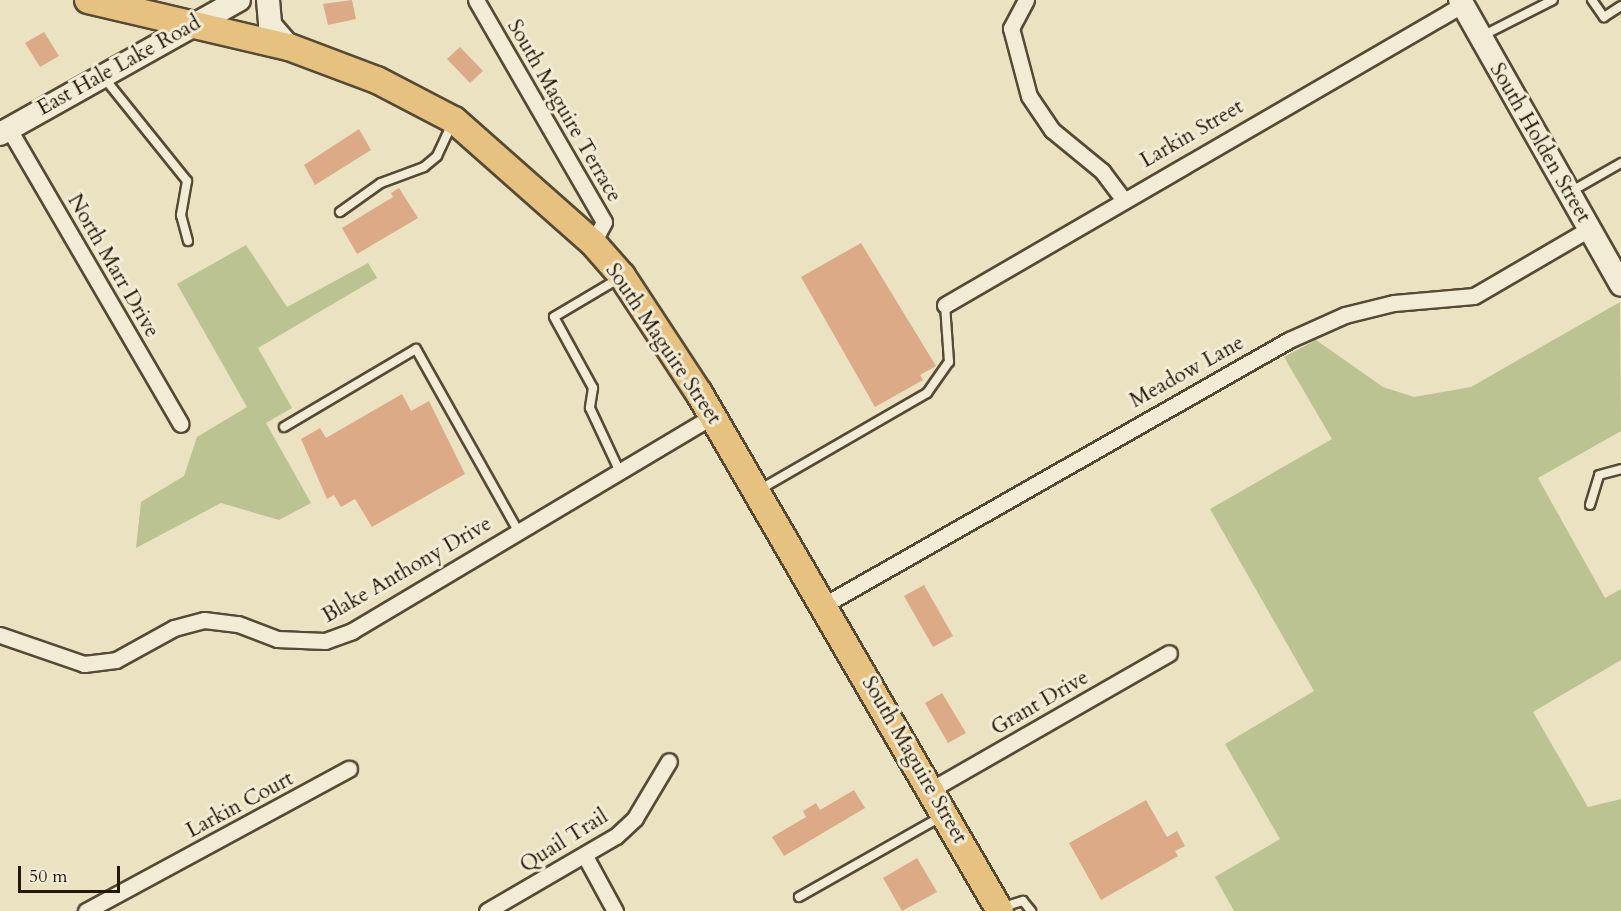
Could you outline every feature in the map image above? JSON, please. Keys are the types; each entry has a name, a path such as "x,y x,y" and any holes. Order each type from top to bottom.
{"main road":[{"name":"South Maguire Street","path":"88,0 191,26 289,46 377,80 454,120 593,243 622,276 713,416 932,789 999,910"},
{"name":"East Hale Lake Road","path":"4,131 239,0"},
{"path":"268,0 270,25 289,46"},
{"name":"South Holden Street","path":"1461,2 1621,285"}],"street":[{"name":"South Maguire Terrace","path":"476,0 604,222 593,243"},
{"path":"1026,0 1011,28 1029,96 1052,129 1102,171 1122,198"},
{"name":"Larkin Street","path":"945,305 1122,198 1461,2"},
{"name":"North Marr Drive","path":"4,131 181,424"},
{"name":"Meadow Lane","path":"824,605 1289,340 1345,315 1394,303 1474,296 1589,229"},
{"name":"Blake Anthony Drive","path":"0,635 84,664 116,660 174,628 204,620 311,644 352,631 713,416"},
{"name":"Grant Drive","path":"932,789 1169,653"},
{"name":"Quail Trail","path":"487,911 585,856 635,818 669,761"},
{"name":"Larkin Court","path":"86,911 349,769"},
{"path":"585,856 615,911"}],"lane":[{"path":"1480,37 1553,0"},
{"path":"1592,0 1604,17 1621,6"},
{"path":"102,76 187,181 181,215 188,242"},
{"path":"340,212 381,183 430,162 454,120"},
{"path":"1568,192 1621,163"},
{"path":"619,470 590,408 593,388 554,317 622,276"},
{"path":"756,491 927,393 949,362 945,305"},
{"path":"284,427 416,349 518,531"},
{"path":"1590,505 1599,475 1621,469"},
{"path":"799,897 946,815"},
{"path":"999,910 1023,901 1031,911"}],"green space":[{"path":"246,245 287,307 368,263 377,278 258,348 292,408 266,423 311,503 279,520 221,503 136,548 141,502 184,476 197,437 247,407 177,284"},
{"path":"1620,302 1621,431 1538,478 1605,598 1621,589 1621,660 1533,712 1588,807 1621,799 1621,911 1234,911 1215,877 1280,839 1225,744 1314,691 1210,509 1332,439 1284,357 1316,340 1383,387 1414,397 1471,387"}],"building":[{"path":"352,0 356,19 328,25 323,4"},
{"path":"44,32 59,56 40,67 25,43"},
{"path":"460,47 483,71 470,83 447,59"},
{"path":"359,129 371,150 315,185 304,165"},
{"path":"399,188 418,218 357,254 342,228 393,197 391,193"},
{"path":"861,243 936,366 920,375 923,380 875,407 801,277"},
{"path":"402,394 411,411 429,401 465,474 372,527 355,499 341,507 334,495 327,499 301,439 320,428 326,438"},
{"path":"924,585 953,636 933,647 904,596"},
{"path":"942,693 966,733 948,743 925,703"},
{"path":"854,790 865,808 784,856 772,837 806,817 803,811 816,803 820,810"},
{"path":"1146,800 1167,837 1177,831 1185,846 1175,851 1178,856 1101,900 1069,843"},
{"path":"917,858 937,892 902,911 883,878"}]}
